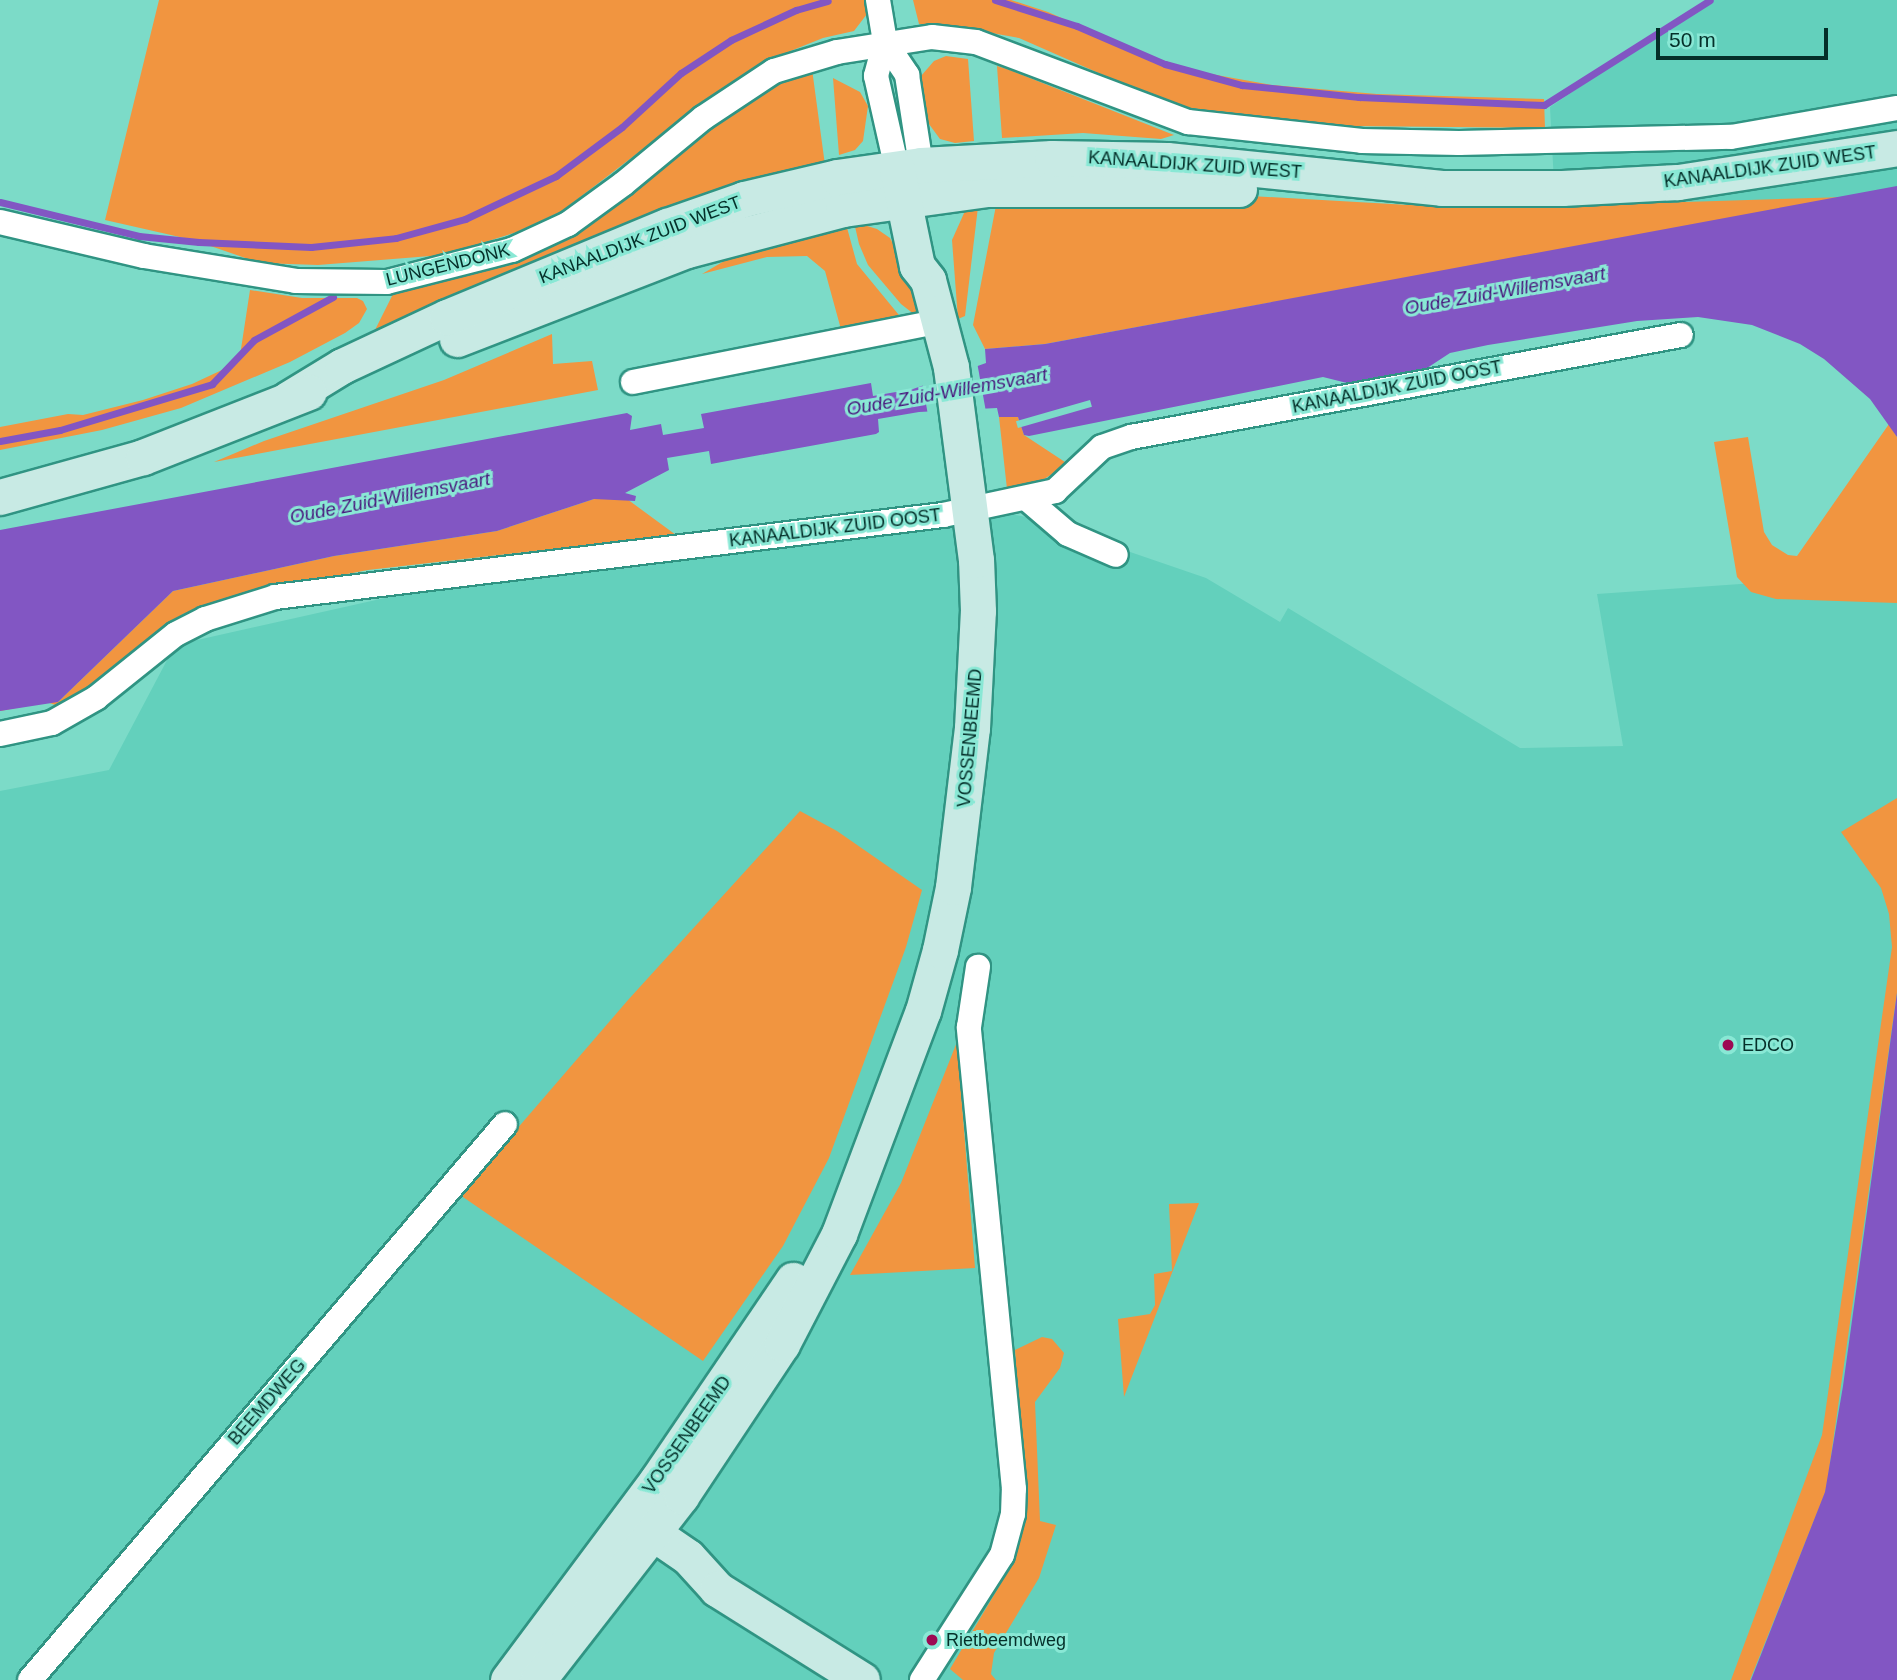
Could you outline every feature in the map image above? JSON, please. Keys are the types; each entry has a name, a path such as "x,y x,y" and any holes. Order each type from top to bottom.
{"main road":[{"name":"KANAALDIJK ZUID WEST","path":"0,497 143,457 288,399 405,359 687,250 843,209 912,182 988,188 1302,190 1349,179 1442,188 1562,188 1678,182 1897,148"},
{"name":"VOSSENBEEMD","path":"538,1680 639,1536 782,1344 839,1234 923,1011 953,887 976,670 978,611 971,509 960,417 941,321 928,280 936,261 912,182"},
{"name":"VOSSENBEEMD","path":"508,1680 639,1536"},
{"path":"639,1536 676,1576 717,1588 862,1680"}],"street":[{"path":"878,0 885,42 907,75 912,182"},
{"name":"KANAALDIJK ZUID WEST","path":"885,42 932,37 976,42 1188,122 1363,141 1460,143 1731,136 1897,108"},
{"name":"LUNGENDONK","path":"0,222 144,256 296,281 387,282 512,250 568,224 623,184 703,118 774,72 837,52 885,42"},
{"path":"633,382 941,321"},
{"name":"KANAALDIJK ZUID OOST","path":"0,734 52,723 96,698 176,634 205,619 275,597 890,522 1027,499 1055,491 1102,447 1131,438 1681,335"},
{"path":"1027,499 1068,534 1116,555"},
{"path":"922,1680 1002,1555 1013,1514 1014,1489 969,1027 978,967"},
{"name":"BEEMDWEG","path":"30,1680 505,1124"}],"shaded area":[{"path":"159,0 867,0 867,14 854,31 823,38 768,60 690,113 562,211 517,232 443,255 318,265 260,263 193,240 105,220"},
{"path":"913,0 1011,0 1048,12 1143,54 1200,72 1272,85 1377,94 1544,99 1545,128 1348,126 1190,108 1144,93 1019,38 953,26 919,24"},
{"path":"1709,0 1897,0 1897,248 1560,296 1550,107"},
{"path":"946,56 968,59 974,141 955,143 940,139 926,120 919,97 921,76 934,61"},
{"path":"997,66 1174,135 1161,139 1083,133 1002,138"},
{"path":"812,69 825,165 368,344 396,288 522,251 758,92 799,72"},
{"path":"833,78 860,92 868,106 863,141 855,150 839,155"},
{"path":"1146,190 1409,205 1525,207 1846,197 1045,344 985,349 973,325 998,195"},
{"path":"978,207 965,316 958,319 952,240 965,211"},
{"path":"854,222 877,229 890,238 910,276 919,314 915,315 901,304 868,265"},
{"path":"846,224 857,264 903,320 842,333 825,271 807,256 767,257 702,274 731,257"},
{"path":"250,290 302,298 357,298 363,301 367,309 359,323 345,333 290,362 181,408 102,430 0,450 0,427 68,414 83,415 143,400 192,384 239,362"},
{"path":"552,334 553,364 592,361 598,390 214,462 264,441 444,380"},
{"path":"999,417 1018,417 1024,435 1068,464 1041,481 1007,489"},
{"path":"1889,424 1897,437 1897,603 1776,599 1751,592 1737,577 1714,442 1748,437 1764,532 1772,545 1788,555 1797,556"},
{"path":"594,499 627,499 676,535 368,570 239,595 183,614 124,665 66,709 47,702 0,711 0,628 58,702 173,591 334,556 497,531"},
{"path":"1011,514 1031,518 1206,578 1280,622 1288,608 1520,748 1623,746 1597,594 1897,573 1897,1680 0,1680 0,791 109,770 175,645 510,570 782,547"},
{"path":"1897,798 1897,993 1825,1493 1750,1680 1731,1680 1822,1435 1892,947 1889,914 1881,888 1841,832"},
{"path":"800,811 837,831 922,890 906,947 829,1158 783,1246 703,1361 460,1195 628,1000"},
{"path":"957,1042 975,1268 850,1275 901,1183"},
{"path":"1199,1203 1124,1397 1118,1319 1150,1314 1155,1305 1154,1274 1172,1271 1169,1204"},
{"path":"1042,1337 1052,1339 1064,1353 1060,1368 1035,1402 1040,1521 1056,1525 1039,1578 994,1653 991,1674 996,1680 963,1680 950,1669 1010,1568 1020,1542 1025,1509 1015,1350"}],"water":[{"name":"Oude Zuid-Willemsvaart","path":"1897,186 1897,437 1870,399 1824,359 1800,344 1752,325 1698,317 1637,321 1488,345 1450,353 1421,372 1355,385 1323,377 1029,436 1024,435 1018,417 999,417 997,408 919,412 878,419 879,432 876,434 711,464 709,451 667,458 669,470 625,493 636,496 635,501 594,499 497,531 334,556 173,591 58,702 0,711 0,530 627,413 632,416 630,430 661,424 663,435 704,428 701,414 871,383 873,396 913,389 986,363 985,349 1045,344"},
{"path":"1897,993 1897,1680 1751,1680 1825,1492 1843,1386"}],"pier":[{"path":"977,362 986,412 928,415 922,382"},
{"path":"1090,400 1092,407 1018,428 1016,421"}],"waterway":[{"path":"995,0 1077,26 1165,64 1242,85 1359,97 1544,105 1710,0"},
{"path":"0,202 139,236 199,242 311,247 396,238 465,219 556,176 622,127 681,73 731,40 796,10 828,1"},
{"path":"0,441 60,430 212,384 254,340 333,297"}],"place":[{"name":"EDCO","path":"1728,1045"},
{"name":"Rietbeemdweg","path":"932,1640"}]}
